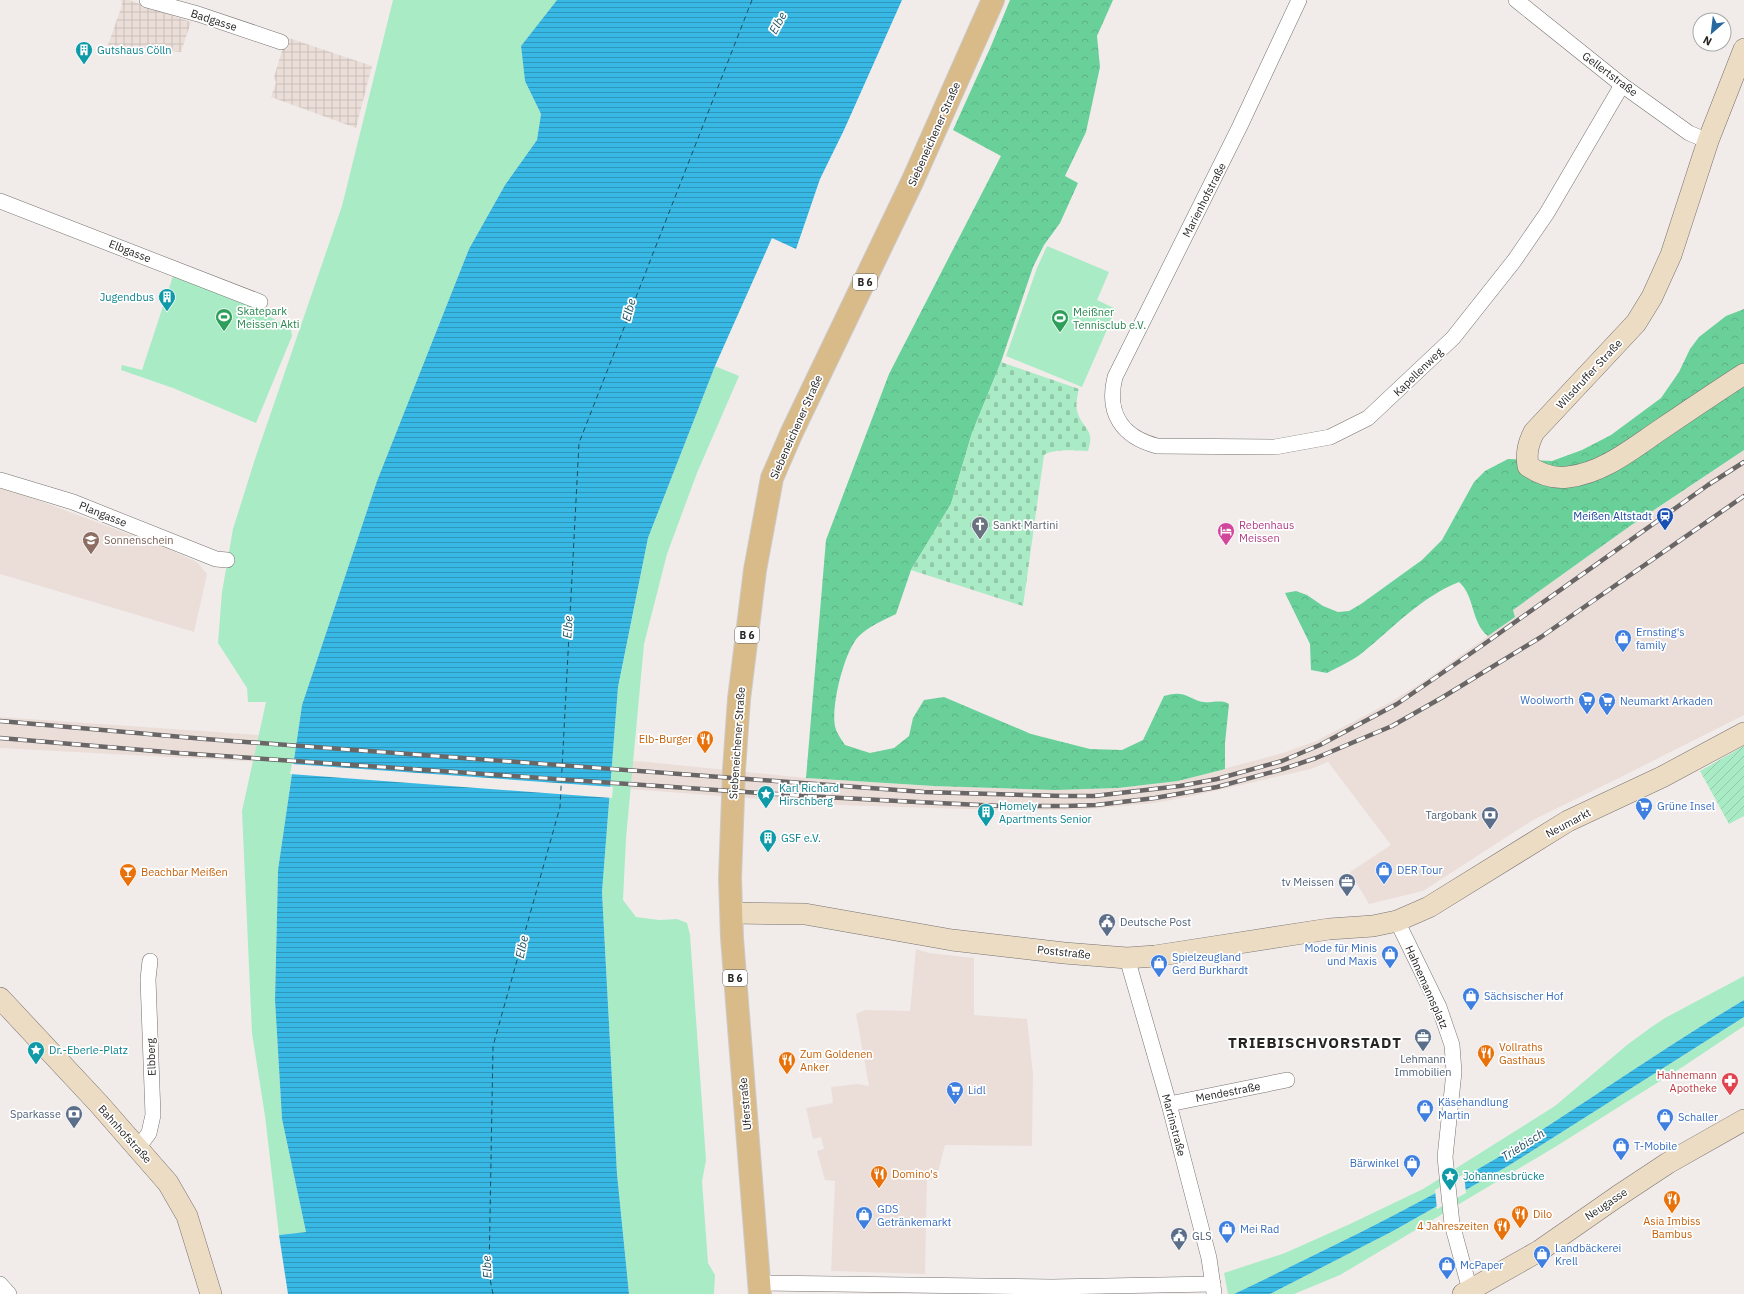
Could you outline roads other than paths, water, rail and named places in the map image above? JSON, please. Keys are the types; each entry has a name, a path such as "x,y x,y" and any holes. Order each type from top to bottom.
{"main road":[{"name":"Siebeneichener Straße","path":"731,913 730,878 734,770 739,699 755,570 772,478 792,432 913,180 993,0"},
{"name":"Wilsdruffer Straße","path":"1744,49 1708,141 1671,254 1652,297 1636,323 1562,404 1534,432 1527,450 1526,456 1528,466 1538,473 1559,478 1569,477 1607,465 1744,374"},
{"name":"Neumarkt","path":"1397,921 1429,906 1568,821 1662,777 1744,733"},
{"name":"Poststraße","path":"731,913 806,914 952,940 1064,953 1127,958 1156,956 1329,929 1373,926 1397,921"},
{"name":"Uferstraße","path":"731,913 760,1288"},
{"name":"Bahnhofstraße","path":"0,998 168,1182 187,1216 211,1294"},
{"name":"Neugasse","path":"1468,1293 1539,1251 1668,1163 1744,1120"}],"street":[{"name":"Badgasse","path":"147,0 198,14 282,42"},
{"name":"Marienhofstraße","path":"1112,400 1112,388 1115,377 1240,126 1299,0"},
{"name":"Gellertstraße","path":"1516,0 1622,85 1689,134 1708,141"},
{"name":"Kapellenweg","path":"1112,400 1117,417 1124,429 1132,436 1145,443 1157,446 1275,447 1330,437 1368,418 1453,338 1514,261 1547,213 1622,85"},
{"name":"Elbgasse","path":"0,201 260,302"},
{"name":"Plangasse","path":"0,480 73,502 216,560 227,560"},
{"name":"Hahnemannsplatz","path":"1397,921 1439,1007 1452,1045 1454,1072 1445,1156 1452,1224 1468,1293"},
{"name":"Martinstraße","path":"1127,958 1169,1104 1209,1258 1214,1289"},
{"name":"Elbberg","path":"138,1148 149,1133 153,1115 148,979 150,961"},
{"name":"Mendestraße","path":"1169,1104 1287,1080"},
{"path":"0,1284 9,1294"},
{"path":"760,1288 898,1285 1214,1289"}],"water":[{"name":"Elbe","path":"557,0 902,0 844,130 820,179 796,249 772,238 715,366 648,538 618,687 602,892 617,1174 629,1294 288,1294 279,1235 306,1232 282,1119 275,1000 278,870 302,705 377,481 469,249 505,185 537,140 541,114 525,81 521,46"},
{"name":"Triebisch","path":"1744,1000 1744,1017 1508,1166 1393,1231 1270,1294 1234,1294 1367,1229 1465,1177 1528,1139"}],"railway":[{"path":"0,721 205,739 924,792 1094,796 1180,786 1217,779 1282,761 1320,745 1397,704 1708,485 1744,462"},
{"path":"0,738 178,753 805,796 917,802 1001,806 1066,806 1096,805 1155,798 1217,787 1283,769 1316,758 1392,726 1443,697 1541,637 1744,496"}],"place":[{"name":"Gutshaus Cölln","path":"84,65"},
{"name":"Jugendbus","path":"167,312"},
{"name":"Skatepark Meissen Akti","path":"224,332"},
{"name":"Meißner Tennisclub e.V.","path":"1060,333"},
{"name":"Meißen Altstadt","path":"1665,531"},
{"name":"Sankt Martini","path":"980,540"},
{"name":"Rebenhaus Meissen","path":"1226,546"},
{"name":"Sonnenschein","path":"91,555"},
{"name":"Ernsting's family","path":"1623,653"},
{"name":"Woolworth","path":"1587,715"},
{"name":"Neumarkt Arkaden","path":"1607,716"},
{"name":"Elb-Burger","path":"705,754"},
{"name":"Karl Richard Hirschberg","path":"766,809"},
{"name":"Grüne Insel","path":"1644,821"},
{"name":"Homely Apartments Senior","path":"986,827"},
{"name":"Targobank","path":"1490,830"},
{"name":"GSF e.V.","path":"768,853"},
{"name":"DER Tour","path":"1384,885"},
{"name":"Beachbar Meißen","path":"128,887"},
{"name":"tv Meissen","path":"1347,897"},
{"name":"Deutsche Post","path":"1107,937"},
{"name":"Mode für Minis und Maxis","path":"1390,969"},
{"name":"Spielzeugland Gerd Burkhardt","path":"1159,978"},
{"name":"Sächsischer Hof","path":"1471,1011"},
{"name":"Lehmann Immobilien","path":"1423,1052"},
{"name":"Dr.-Eberle-Platz","path":"36,1065"},
{"name":"Vollraths Gasthaus","path":"1486,1068"},
{"name":"Zum Goldenen Anker","path":"787,1075"},
{"name":"Hahnemann Apotheke","path":"1730,1096"},
{"name":"Lidl","path":"955,1105"},
{"name":"Käsehandlung Martin","path":"1425,1123"},
{"name":"Sparkasse","path":"74,1129"},
{"name":"Schaller","path":"1665,1132"},
{"name":"T-Mobile","path":"1621,1161"},
{"name":"Bärwinkel","path":"1412,1178"},
{"name":"Domino's","path":"879,1189"},
{"name":"Johannesbrücke","path":"1450,1191"},
{"name":"Asia Imbiss Bambus","path":"1672,1214"},
{"name":"Dilo","path":"1520,1229"},
{"name":"GDS Getränkemarkt","path":"864,1230"},
{"name":"4 Jahreszeiten","path":"1502,1241"},
{"name":"Mei Rad","path":"1227,1244"},
{"name":"GLS","path":"1179,1251"},
{"name":"Landbäckerei Krell","path":"1542,1269"},
{"name":"McPaper","path":"1447,1280"}],"district":[{"name":"TRIEBISCHVORSTADT","path":"1315,1043"}]}
